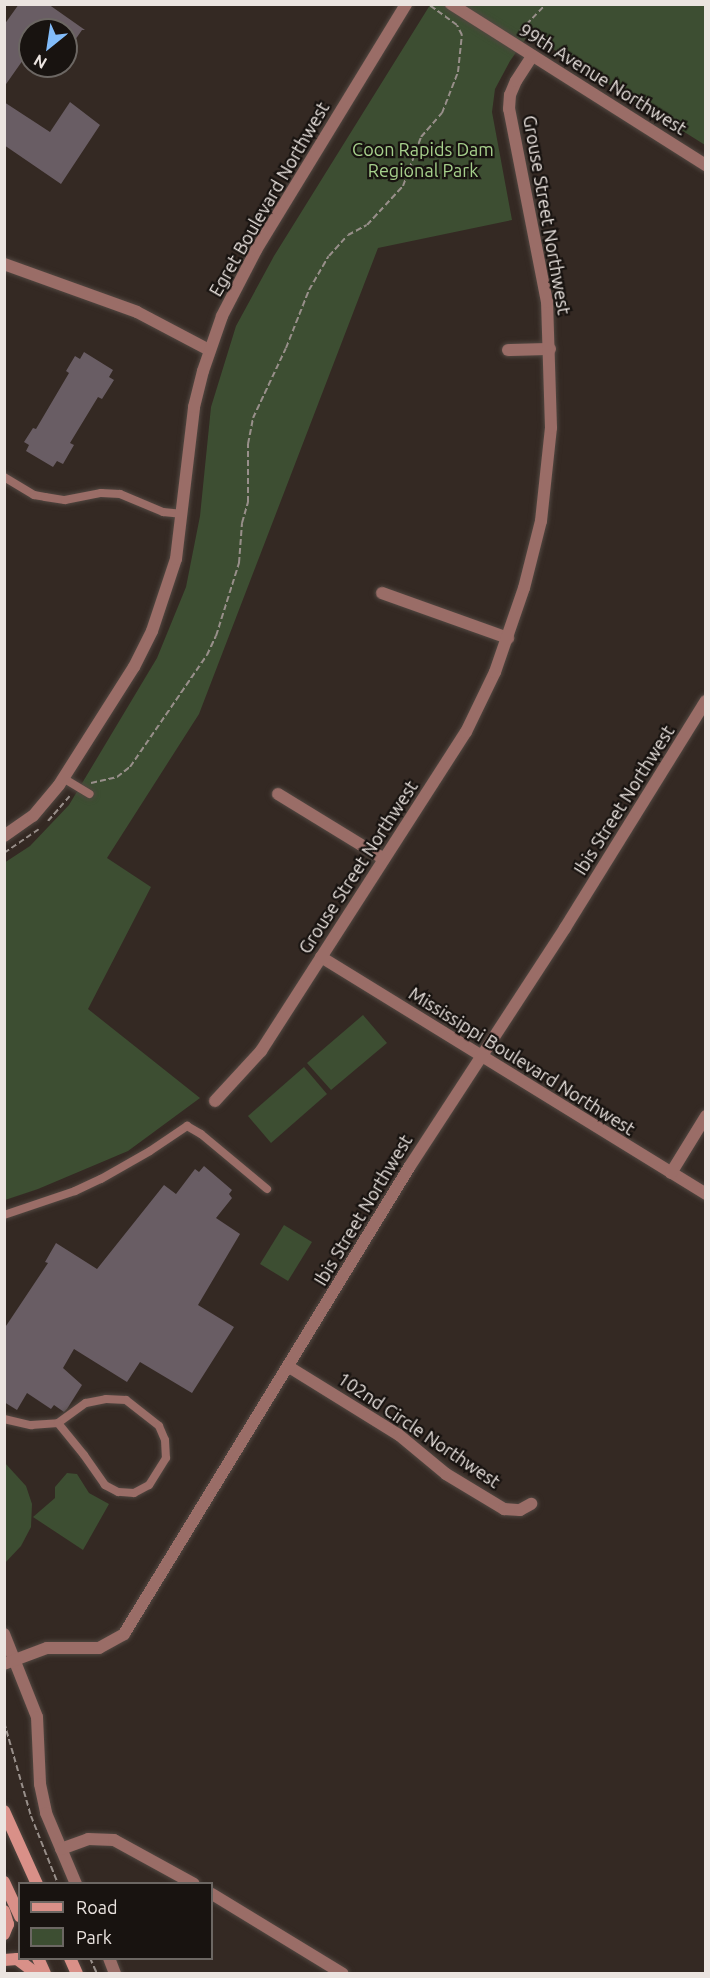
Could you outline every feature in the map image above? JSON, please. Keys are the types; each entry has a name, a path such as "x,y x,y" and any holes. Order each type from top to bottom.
{"main road":[{"path":"4,1811 36,1882"},
{"path":"4,1882 18,1912"},
{"path":"4,1911 8,1924 4,1934"},
{"path":"18,1960 37,1974"},
{"path":"38,1960 45,1974"},
{"path":"70,1960 77,1974"}],"street":[{"name":"Egret Boulevard Northwest","path":"4,836 33,816 63,778 134,667 152,631 169,585 183,514 192,421 209,350 228,302 251,259 406,4"},
{"name":"99th Avenue Northwest","path":"451,4 705,165"},
{"name":"Grouse Street Northwest","path":"215,1101 261,1051 466,732 486,692 508,638 533,557 545,493 551,428 550,349 547,302 509,109 510,95 516,81 532,56"},
{"path":"4,264 128,309 209,350"},
{"path":"508,350 550,349"},
{"path":"382,593 508,638"},
{"name":"Ibis Street Northwest","path":"9,1662 47,1648 99,1648 123,1634 480,1056 565,928 705,702"},
{"path":"278,794 384,859"},
{"name":"Mississippi Boulevard Northwest","path":"321,957 705,1194"},
{"path":"671,1173 705,1116"},
{"name":"102nd Circle Northwest","path":"289,1367 399,1435 446,1474 504,1509 520,1510 531,1504"},
{"path":"4,1634 9,1662 37,1717 42,1799 75,1882"},
{"path":"61,1850 88,1839 114,1840 191,1882"},
{"path":"213,1895 343,1974"},
{"path":"109,1960 115,1974"}],"lane":[{"path":"4,477 26,490 45,497 65,500 101,493 120,494 163,512 183,514"},
{"path":"63,778 76,788 90,794"},
{"path":"4,1215 75,1191 101,1179 150,1151 187,1126 201,1134 267,1189"},
{"path":"4,1419 31,1425 58,1423 86,1403 106,1399 126,1400 159,1426 165,1440 166,1458 149,1485 134,1493 118,1492 105,1485 58,1423"}],"path":[{"path":"4,853 43,826 76,788 117,777 130,766 207,655 216,636 239,563 242,524 248,502 248,444 253,418 286,348 309,290 329,256 348,235 367,225 403,186 421,137 442,112 458,72 462,35 457,25 428,4"},
{"path":"510,42 546,4"},
{"path":"4,1722 31,1816 57,1882"},
{"path":"90,1960 97,1974"}],"green space":[{"name":"Coon Rapids Dam Regional Park","path":"430,5 705,5 705,145 529,34 510,61 495,89 492,112 512,220 378,248 199,714 107,858 151,887 88,1009 200,1098 128,1151 38,1189 5,1200 4,863 30,846 69,805 157,658 186,587 200,516 211,407 236,326 274,256"},
{"path":"363,1015 387,1043 331,1090 307,1063"},
{"path":"304,1067 327,1094 271,1143 248,1116"},
{"path":"284,1225 312,1242 288,1281 260,1264"},
{"path":"5,1463 26,1486 32,1504 31,1527 21,1546 5,1563"},
{"path":"67,1473 77,1474 89,1493 109,1504 83,1550 33,1517 55,1498 55,1487"}],"building":[{"path":"19,4 48,4 68,18 18,18 18,67 4,87 4,25"},
{"path":"78,25 85,30 82,30 78,36"},
{"path":"4,102 50,132 70,102 100,125 61,184 4,145"},
{"path":"84,352 113,370 109,377 114,380 102,399 98,397 70,443 74,445 63,464 57,461 53,467 26,451 29,445 24,442 33,428 36,429 69,373 66,371 75,356 80,359"},
{"path":"204,1166 232,1190 229,1194 232,1198 216,1218 240,1234 198,1305 234,1327 192,1393 140,1362 127,1382 74,1349 63,1368 82,1385 64,1412 54,1405 51,1409 27,1393 17,1410 4,1402 4,1329 48,1263 45,1262 56,1243 97,1269 164,1185 176,1194 195,1169 199,1172"}]}
